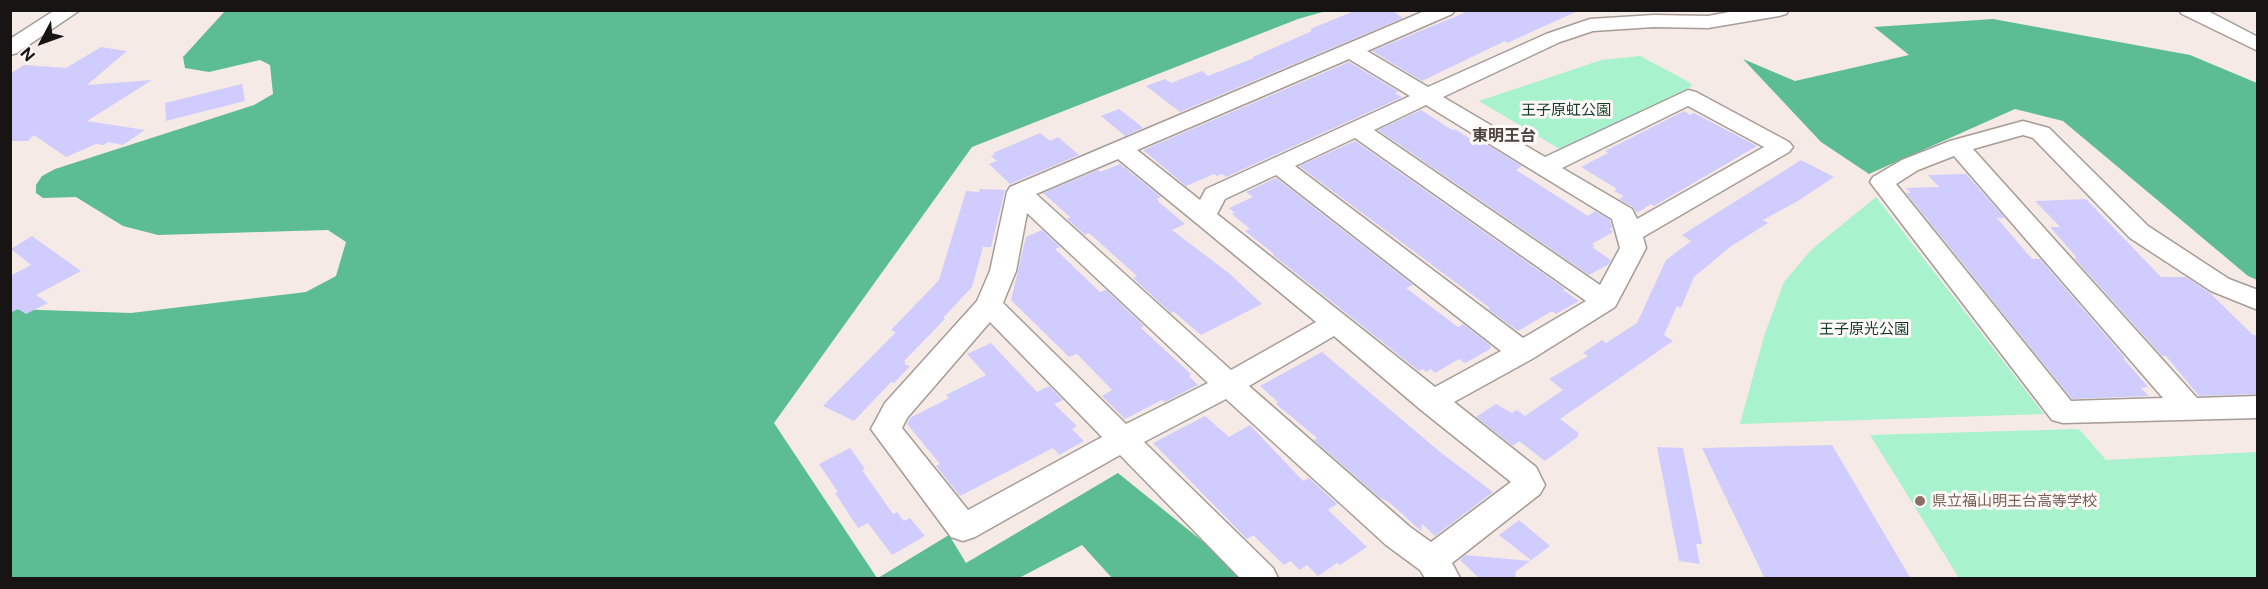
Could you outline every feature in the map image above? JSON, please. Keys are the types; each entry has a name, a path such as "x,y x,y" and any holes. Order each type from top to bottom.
{"street":[{"path":"10,36 54,10"},
{"path":"10,49 70,10"},
{"path":"1019,192 1445,10"},
{"path":"1204,216 1215,194 1553,38 1581,18 1708,22 1779,10"},
{"path":"2189,10 2258,45"},
{"path":"1350,50 1623,215 1630,234 1633,248 1605,301 1522,352 1431,402"},
{"path":"1544,167 1688,97 1781,147 1630,234"},
{"path":"1356,128 1605,301"},
{"path":"2258,301 2220,285 2139,232 2041,133 2023,128 1958,146 1910,165 1882,182 2063,412 2258,407"},
{"path":"1958,146 2188,407"},
{"path":"1019,192 1229,385 1438,569 1530,485 1525,476 1119,148"},
{"path":"1277,164 1522,352"},
{"path":"1019,192 1003,271 989,305 896,411 886,429 963,528 1123,439 1229,385 1334,324"},
{"path":"2220,285 2258,323"},
{"path":"989,305 1261,579"}],"green space":[{"path":"225,11 1326,11 1298,19 972,147 774,423 877,578 11,578 11,309 131,313 306,292 336,276 346,242 328,230 158,235 123,226 76,197 43,198 36,193 36,185 42,176 55,169 254,105 273,94 270,65 260,60 209,72 185,68 183,57"},
{"path":"1993,19 2190,55 2257,83 2257,280 2248,276 2063,121 2015,109 1869,174 1821,142 1743,59 1795,81 1909,55 1874,27"},
{"name":"王子原虹公園","path":"1640,56 1689,82 1692,86 1563,151 1479,101 1601,60"},
{"name":"王子原光公園","path":"1876,197 2044,414 1740,424 1764,336 1784,282 1811,250"},
{"path":"2079,429 2106,460 2257,452 2257,578 1959,578 1870,435"},
{"path":"1118,473 1248,578 1112,578 1082,545 1019,578 878,578 949,535 966,563"}],"building":[{"path":"1357,10 1391,10 1403,18 1180,112 1146,86 1165,79 1171,83 1202,71 1208,76 1254,58 1312,31 1310,29"},
{"path":"1471,10 1580,10 1507,43 1505,41 1422,81 1372,51"},
{"path":"101,47 127,51 87,85 152,80 87,121 145,130 123,145 108,142 103,145 96,144 66,157 34,135 28,141 10,141 10,74 24,65 66,68"},
{"path":"1349,62 1399,92 1395,93 1402,97 1226,177 1222,174 1217,176 1214,174 1186,186 1143,150"},
{"path":"242,84 245,101 166,121 165,103"},
{"path":"1119,109 1143,128 1125,136 1101,116"},
{"path":"1421,110 1452,130 1471,139 1474,137 1522,166 1516,170 1588,216 1595,211 1610,220 1612,228 1609,229 1613,232 1592,244 1595,246 1592,247 1611,260 1609,264 1589,275 1378,130"},
{"path":"1684,111 1690,115 1694,113 1757,146 1654,206 1651,204 1637,213 1633,207 1619,199 1624,196 1614,191 1617,189 1581,167 1608,153 1605,151"},
{"path":"1040,133 1050,141 1058,137 1079,155 1010,184 989,164 997,161 991,156 995,154 993,153"},
{"path":"1355,141 1579,301 1556,314 1552,311 1518,331 1299,166"},
{"path":"1801,160 1834,177 1798,201 1763,220 1768,223 1730,247 1694,277 1681,308 1677,306 1664,335 1673,341 1560,419 1579,433 1577,435 1579,436 1545,461 1519,441 1513,446 1476,417 1496,404 1512,413 1517,410 1525,416 1563,390 1549,379 1588,356 1583,353 1602,340 1606,343 1637,323 1666,260 1691,241 1682,235"},
{"path":"1120,164 1161,197 1157,199 1159,202 1185,224 1172,230 1230,274 1262,304 1201,335 1174,312 1171,313 1133,278 1137,276 1089,233 1085,235 1067,219 1070,217 1043,193 1098,170 1100,172"},
{"path":"1966,174 2005,218 1997,218 2032,259 2040,259 2125,358 2123,358 2148,387 2141,388 2149,396 2072,399 1906,193 1911,193 1906,188 1939,187 1928,175"},
{"path":"1276,178 1413,285 1406,288 1458,327 1463,324 1491,346 1490,349 1465,363 1459,359 1435,373 1431,369 1426,372 1423,369 1419,371 1273,255 1245,231 1250,229 1232,214 1235,213 1229,208 1253,197 1246,192"},
{"path":"980,189 1005,190 991,247 983,247 972,287 904,361 906,362 904,364 910,366 894,383 891,382 854,421 823,406 896,332 891,330 939,280 966,191 979,192"},
{"path":"2086,199 2161,277 2186,277 2210,293 2253,335 2258,336 2258,394 2199,396 2166,356 2162,356 2074,258 2077,258 2050,227 2060,227 2035,201"},
{"path":"1042,230 1060,247 1055,249 1100,292 1106,290 1144,326 1141,328 1191,374 1189,376 1198,385 1125,419 1102,396 1112,390 1077,354 1069,357 1011,300 1026,237"},
{"path":"32,236 81,271 36,295 48,303 26,314 18,309 10,313 10,276 31,265 11,249"},
{"path":"991,343 1037,392 1049,386 1063,400 1054,404 1077,426 1072,429 1084,441 1059,455 1053,448 960,496 936,466 940,464 907,424 910,418 949,398 946,395 986,375 967,354"},
{"path":"1322,352 1440,452 1493,492 1435,536 1422,524 1421,531 1390,503 1379,497 1314,440 1317,438 1276,404 1278,402 1260,386"},
{"path":"1205,416 1229,437 1250,425 1303,481 1309,478 1337,504 1328,510 1367,547 1318,576 1307,565 1300,570 1290,561 1284,565 1253,535 1247,539 1153,443"},
{"path":"1832,445 1911,579 1765,579 1702,448"},
{"path":"1657,447 1683,448 1702,544 1696,544 1700,564 1679,561"},
{"path":"850,448 865,469 862,470 893,514 897,512 904,521 910,518 925,536 892,555 868,523 858,528 819,464"},
{"path":"1519,520 1550,546 1531,560 1499,535"},
{"path":"1465,555 1530,561 1515,572 1516,579 1480,579 1460,560"}],"place":[{"name":"県立福山明王台高等学校","path":"1920,501"}],"district":[{"name":"東明王台","path":"1504,136"}]}
